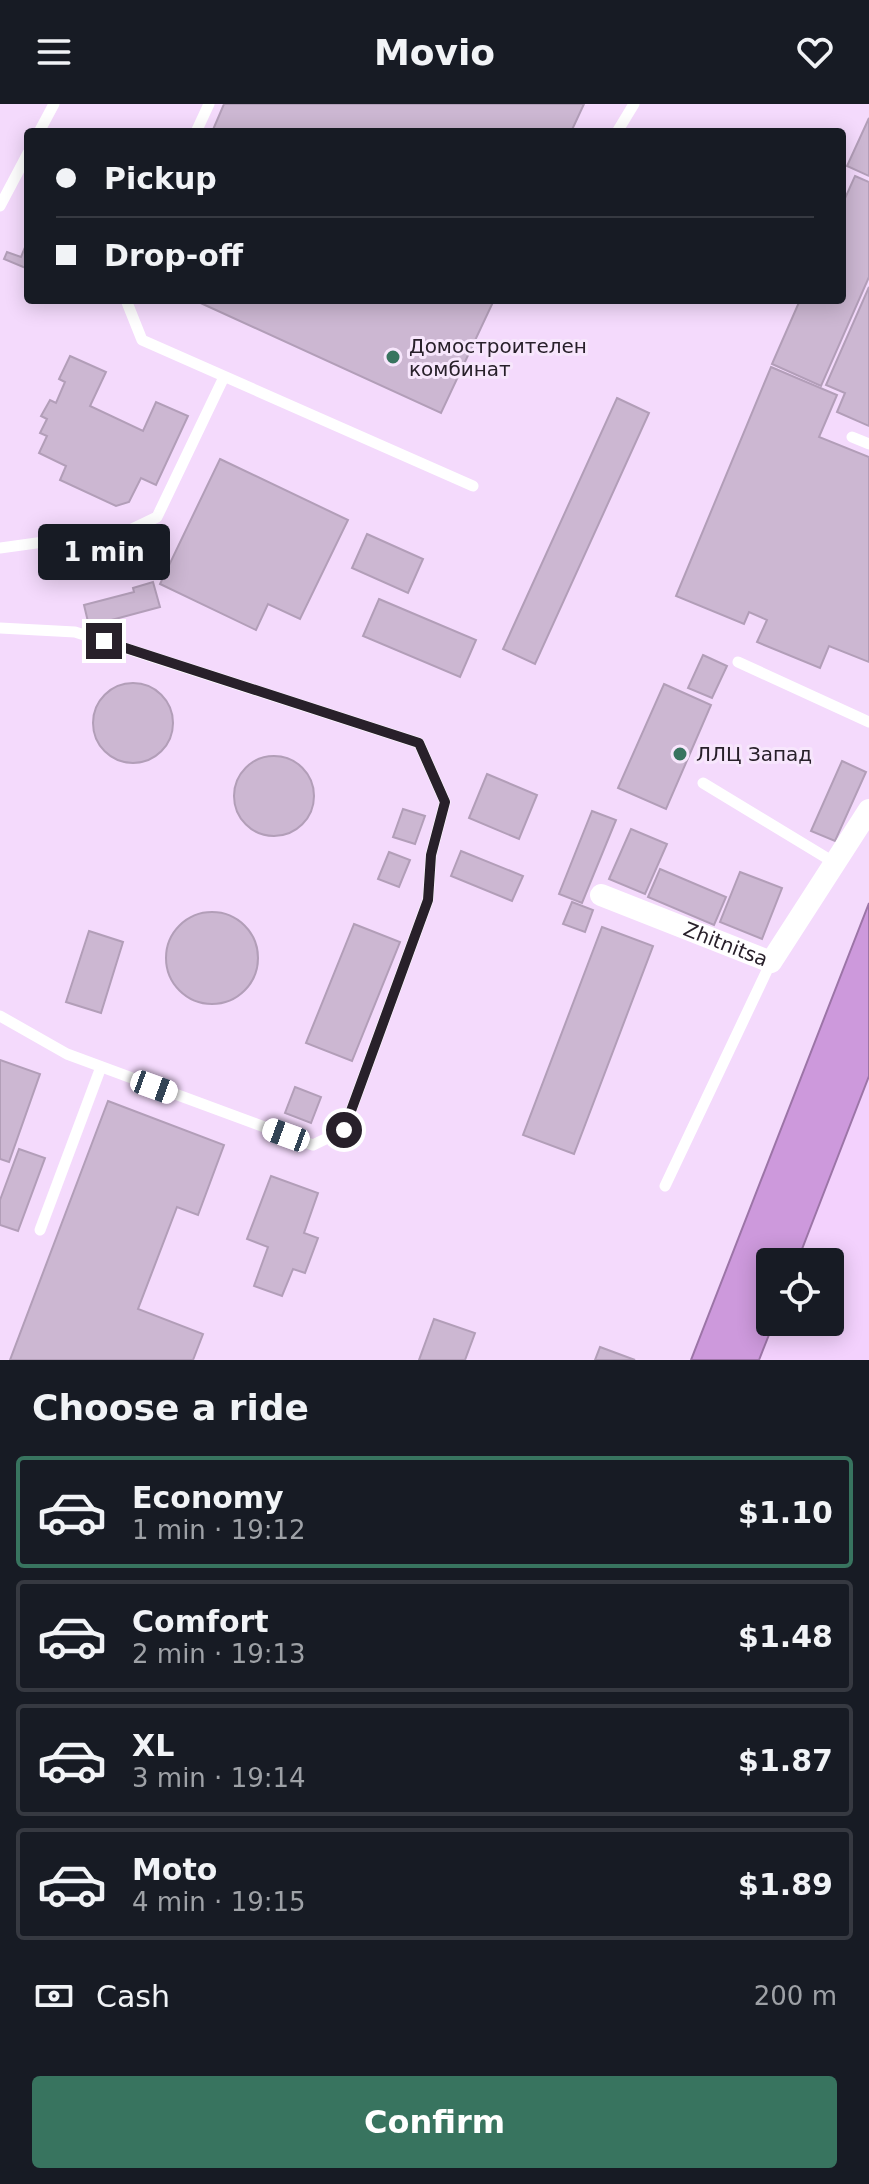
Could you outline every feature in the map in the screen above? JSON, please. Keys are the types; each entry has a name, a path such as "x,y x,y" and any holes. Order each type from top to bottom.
{"street":[{"name":"Zhitnitsa","path":"601,895 771,962 869,810"}],"lane":[{"path":"41,128 54,104"},
{"path":"198,128 209,104"},
{"path":"619,128 634,104"},
{"path":"0,206 24,161"},
{"path":"128,304 142,340 473,486"},
{"path":"0,548 130,530 157,517 224,377"},
{"path":"852,437 869,444"},
{"path":"0,628 75,632 419,743 445,802 431,855 428,900 344,1130 313,1145 67,1054 0,1016"},
{"path":"738,662 869,722"},
{"path":"703,783 835,863"},
{"path":"665,1186 771,962"},
{"path":"40,1230 101,1067"}],"shaded area":[{"path":"0,104 869,104 869,903 691,1360 0,1360"},
{"path":"869,903 869,1076 802,1248 756,1248 756,1336 768,1336 759,1360 691,1360"},
{"path":"869,1076 869,1360 759,1360 768,1336 844,1336 844,1248 802,1248"}],"building":[{"path":"224,104 584,104 573,128 214,128"},
{"path":"869,118 869,176 847,166"},
{"path":"855,176 869,182 869,277 821,386 772,364 798,304 846,304 846,196"},
{"path":"24,250 24,267 4,259 7,252 21,257"},
{"path":"869,287 869,426 837,412 845,393 826,385"},
{"name":"Домостроителен комбинат","path":"203,304 492,304 441,413"},
{"path":"70,356 106,372 90,406 143,431 156,402 188,416 156,485 141,478 129,502 116,506 60,480 66,466 39,453 47,436 40,433 47,419 41,416 50,400 56,403 65,382 59,379"},
{"path":"771,367 837,395 819,437 869,457 869,662 829,646 820,668 757,642 767,620 749,612 744,624 676,596"},
{"path":"617,398 649,413 535,664 503,649"},
{"path":"220,459 348,520 300,619 268,604 256,630 160,584"},
{"path":"367,534 423,559 408,593 352,568"},
{"path":"153,582 160,607 89,626 84,605 134,592 133,588"},
{"path":"379,599 476,640 460,677 363,636"},
{"path":"703,655 727,666 712,698 688,688"},
{"path":"133,683 148,686 161,695 170,708 173,723 170,738 161,751 148,760 133,763 118,760 105,751 96,738 93,723 96,708 105,695 118,686"},
{"path":"664,684 711,705 666,809 618,788"},
{"path":"274,756 289,759 302,768 311,781 314,796 311,811 302,824 289,833 274,836 259,833 246,824 237,811 234,796 237,781 246,768 259,759"},
{"path":"842,761 866,772 835,841 811,831"},
{"path":"487,774 537,795 519,839 469,818"},
{"path":"403,809 425,816 415,844 393,837"},
{"path":"592,811 616,820 582,903 559,894"},
{"path":"631,829 667,844 645,894 609,879"},
{"path":"461,851 523,876 512,901 451,876"},
{"path":"389,852 410,860 399,887 378,879"},
{"path":"660,869 726,897 714,925 648,897"},
{"path":"740,872 782,888 762,939 720,922"},
{"path":"572,902 593,910 585,932 563,924"},
{"path":"212,912 230,916 244,926 254,940 258,958 254,976 244,990 230,1000 212,1004 194,1000 180,990 170,976 166,958 170,940 180,926 194,916"},
{"path":"354,924 400,942 352,1061 306,1043"},
{"path":"602,927 653,946 574,1154 523,1135"},
{"path":"89,931 123,942 101,1013 66,1002"},
{"path":"0,1060 40,1074 9,1162 0,1159"},
{"path":"295,1087 321,1097 311,1123 285,1113"},
{"path":"108,1101 224,1145 198,1215 177,1207 138,1309 203,1334 193,1360 10,1360"},
{"path":"19,1149 45,1158 18,1231 0,1225 0,1200"},
{"path":"271,1176 318,1193 304,1233 318,1238 305,1273 293,1269 282,1296 254,1286 268,1247 247,1239"},
{"path":"434,1319 475,1333 465,1360 419,1360"},
{"path":"600,1347 635,1360 595,1360"}],"place":[{"name":"Домостроителен комбинат","path":"393,357"},
{"name":"ЛЛЦ Запад","path":"680,754"}],"route":[{"path":"104,641 419,743 445,802 431,855 428,900 344,1130"}]}
